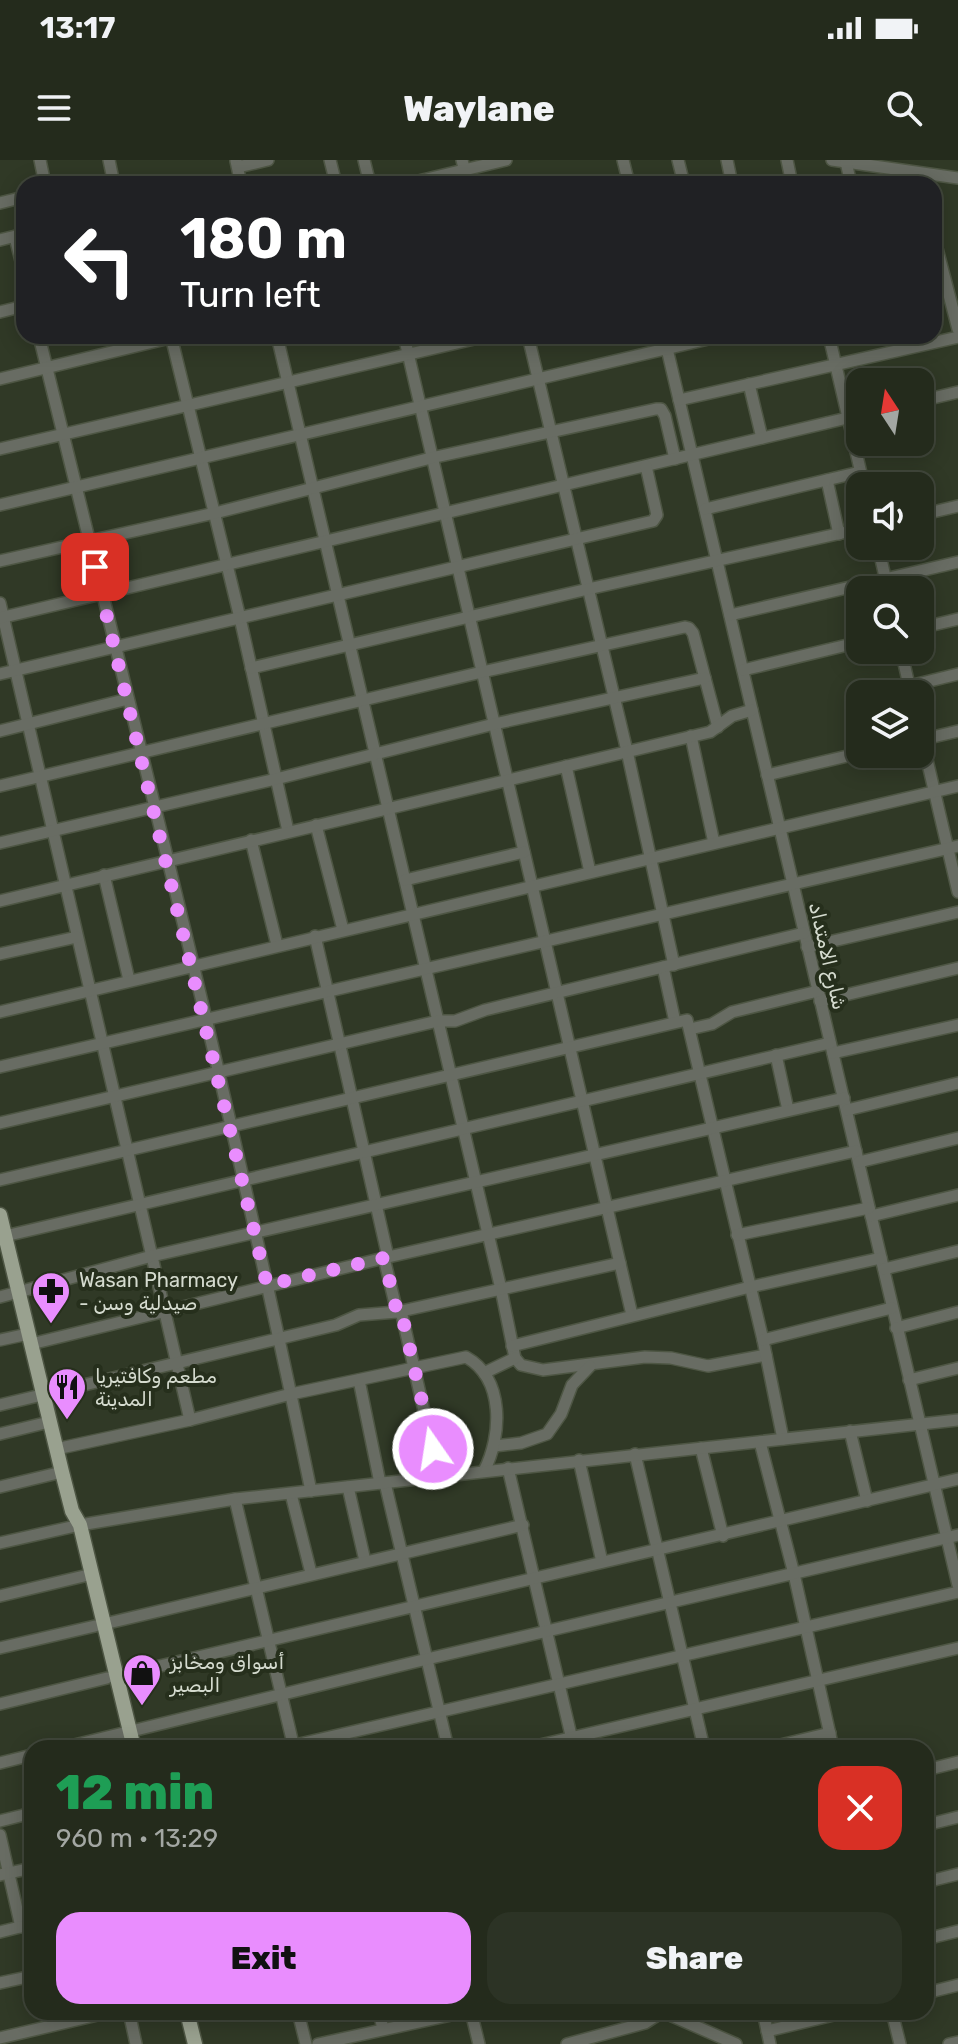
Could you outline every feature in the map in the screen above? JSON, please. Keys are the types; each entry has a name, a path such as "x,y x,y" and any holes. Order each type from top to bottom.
{"main road":[{"path":"0,1215 125,1738"},
{"path":"76,1526 84,1576 100,1625"},
{"path":"195,2044 197,2020"},
{"path":"199,2020 204,2044"}],"street":[{"path":"237,164 268,160"},
{"path":"430,176 463,165 506,160"},
{"path":"832,160 905,165"},
{"path":"942,290 958,329"},
{"path":"41,344 218,1073 311,1491"},
{"path":"0,379 145,344"},
{"path":"176,344 288,831"},
{"path":"279,344 515,1358 521,1365 543,1370 645,1357 671,1358 708,1366 766,1355"},
{"path":"406,344 632,1315"},
{"path":"0,449 454,344"},
{"path":"530,344 651,857 663,914 675,1022"},
{"name":"شارع الامتداد","path":"666,344 896,1328 935,1485 952,1536 958,1585"},
{"path":"0,505 687,344"},
{"path":"831,344 846,393"},
{"path":"679,400 928,344"},
{"path":"749,384 762,438"},
{"path":"934,398 958,392"},
{"path":"0,561 215,513 431,458 661,409 675,459"},
{"path":"2,617 846,418"},
{"path":"858,456 860,472"},
{"path":"0,674 656,518 646,466"},
{"path":"705,509 846,475"},
{"path":"827,480 839,534"},
{"path":"934,512 958,506"},
{"path":"251,668 846,532"},
{"path":"912,576 958,562"},
{"path":"730,615 846,592"},
{"path":"0,603 190,1420"},
{"path":"934,625 958,619"},
{"path":"0,786 482,672 689,628 718,727"},
{"path":"743,670 846,645"},
{"path":"934,682 958,674"},
{"path":"0,843 276,779 494,724 705,678"},
{"path":"0,731 128,699"},
{"path":"0,901 691,736 752,710"},
{"path":"934,734 958,731"},
{"path":"691,736 714,843"},
{"path":"767,775 846,756"},
{"path":"566,766 590,872"},
{"path":"929,768 954,847 958,892"},
{"path":"0,1012 958,786"},
{"path":"316,825 343,930"},
{"path":"251,840 277,945"},
{"path":"0,1067 954,847"},
{"path":"405,880 524,852"},
{"path":"104,875 129,980"},
{"path":"807,947 958,912"},
{"path":"0,1123 438,1021 463,1020 485,1010 804,933"},
{"path":"315,936 377,1205 386,1258 439,1476"},
{"path":"0,954 77,937"},
{"path":"690,1029 712,1024 732,1012 958,968"},
{"path":"0,1180 687,1020 763,1340 783,1439"},
{"path":"4,1241 140,1204 699,1072 776,1055 958,1025"},
{"path":"776,1055 788,1110"},
{"path":"847,1110 958,1083"},
{"path":"0,1297 152,1256 844,1098"},
{"path":"0,1340 29,1339 164,1311 725,1181 958,1138"},
{"path":"737,1235 958,1195"},
{"path":"512,1346 750,1287 958,1251"},
{"path":"0,1405 336,1325 359,1315 399,1312 620,1263"},
{"path":"763,1340 892,1308"},
{"path":"896,1328 958,1312"},
{"path":"56,1449 466,1357 484,1373 494,1397 494,1446 484,1471"},
{"path":"484,1373 515,1358"},
{"path":"494,1446 521,1443 547,1434 561,1414 572,1385 590,1366"},
{"path":"909,1380 958,1368"},
{"path":"359,1380 446,1740"},
{"path":"0,1543 76,1526 235,1499 958,1420"},
{"path":"0,1434 49,1422"},
{"path":"850,1431 867,1501"},
{"path":"760,1442 807,1627 831,1740"},
{"path":"701,1448 723,1536"},
{"path":"635,1454 702,1740"},
{"path":"579,1460 602,1562"},
{"path":"508,1468 573,1740"},
{"path":"0,1487 62,1472"},
{"path":"0,1704 958,1479"},
{"path":"348,1487 365,1561"},
{"path":"291,1494 311,1573"},
{"path":"235,1499 281,1694 289,1740"},
{"path":"0,1648 523,1525"},
{"path":"125,1738 281,1694 952,1536"},
{"path":"0,1596 84,1576"},
{"path":"320,1740 958,1592"},
{"path":"580,1740 696,1708 958,1648"},
{"path":"801,1740 830,1733"},
{"path":"0,1763 24,1757"},
{"path":"934,1768 958,1762"},
{"path":"0,1821 24,1815"},
{"path":"934,1823 958,1817"},
{"path":"0,1835 4,1874 24,1918"},
{"path":"4,1874 24,1870"},
{"path":"934,1880 958,1874"},
{"path":"0,1932 24,1926"},
{"path":"934,1937 958,1931"},
{"path":"0,1983 24,1978"},
{"path":"934,1991 958,1985"},
{"path":"0,2038 67,2020"},
{"path":"131,2020 136,2044"},
{"path":"300,2020 306,2044"},
{"path":"381,2020 383,2029"},
{"path":"318,2044 362,2039 383,2029 428,2020"},
{"path":"471,2020 479,2044"},
{"path":"567,2044 594,2041 650,2020"},
{"path":"680,2020 736,2044"},
{"path":"765,2020 770,2044"},
{"path":"767,2031 813,2020"},
{"path":"894,2020 900,2044"},
{"path":"949,2044 958,2042"}],"place":[{"name":"Wasan Pharmacy - صيدلية وسن","path":"51,1325"},
{"name":"مطعم وكافتيريا المدينة","path":"67,1421"},
{"name":"أسواق ومخابز البصير","path":"142,1707"}],"route":[{"path":"95,567 267,1285 384,1258 397,1312 401,1311 433,1449"}]}
